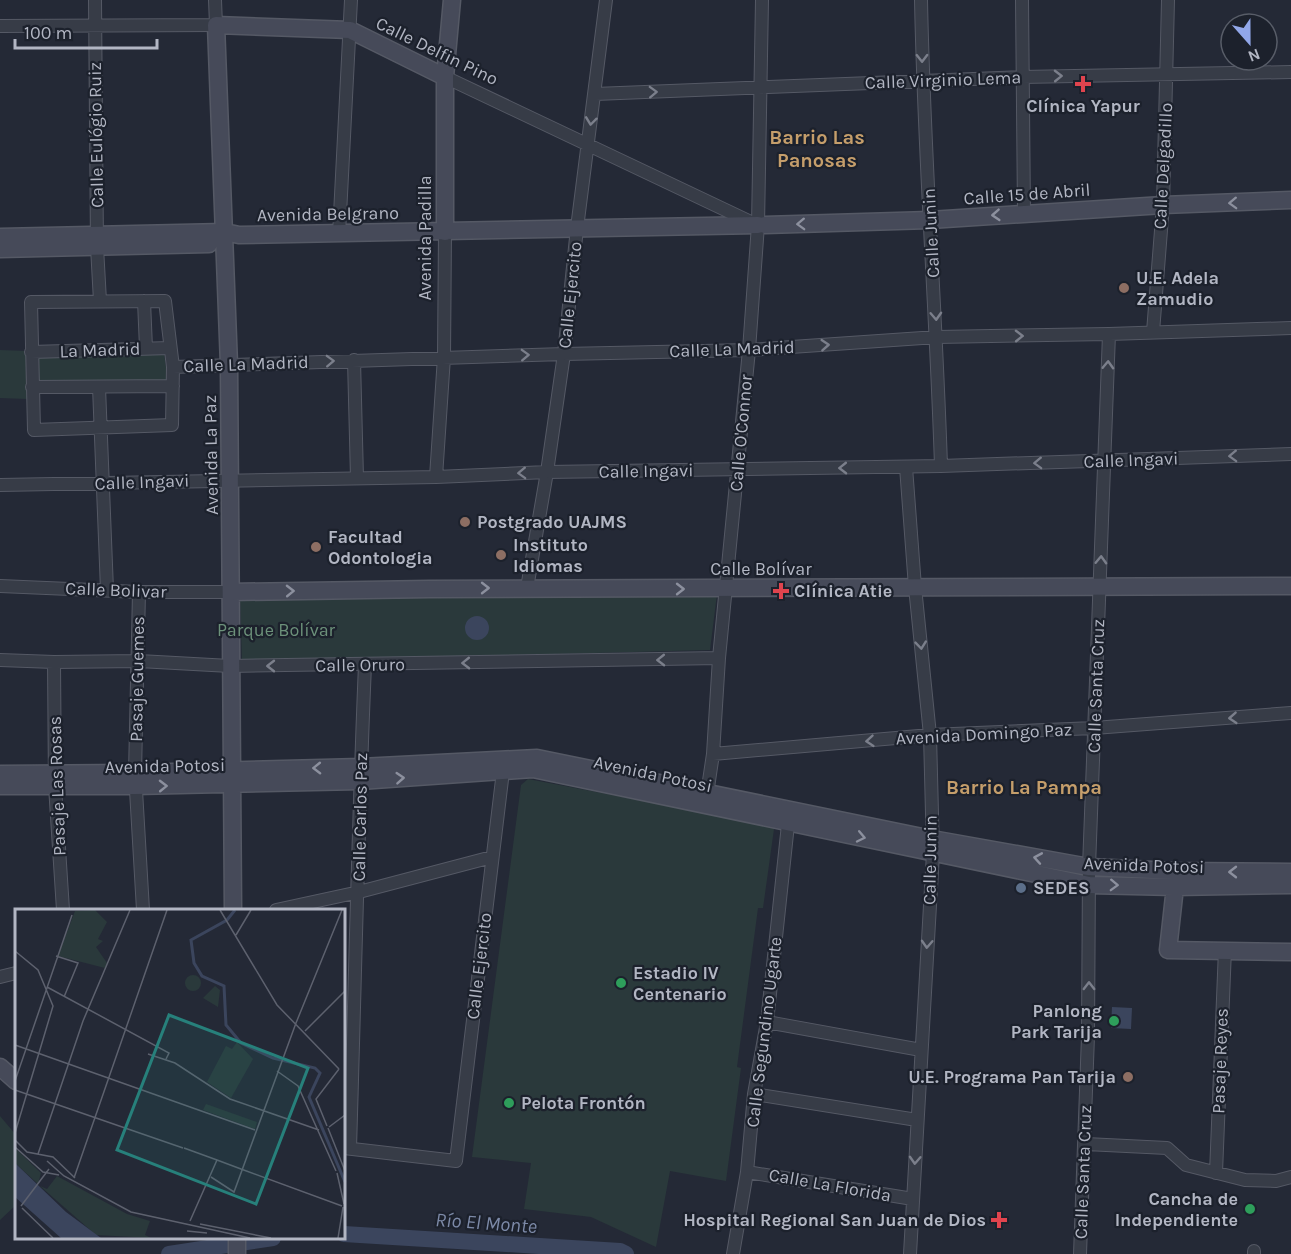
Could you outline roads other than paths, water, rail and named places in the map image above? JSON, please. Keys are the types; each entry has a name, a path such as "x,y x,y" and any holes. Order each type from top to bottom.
{"street":[{"name":"Calle Eulógio Ruiz","path":"95,0 97,241 100,301"},
{"name":"Avenida La Paz","path":"215,0 230,366 233,909"},
{"path":"339,234 351,0"},
{"name":"Avenida Padilla","path":"436,477 444,357 445,78 452,0"},
{"name":"Calle Ejercito","path":"527,588 564,354 577,228 606,0"},
{"name":"Calle O'Connor","path":"706,799 713,754 719,658 761,225 762,0"},
{"name":"Calle Junin","path":"921,0 922,81 937,337 941,466"},
{"path":"1022,0 1024,213"},
{"name":"Calle Delgadillo","path":"1153,332 1163,205 1168,0"},
{"name":"Calle Delfin Pino","path":"0,26 216,25 350,30 445,78 761,225"},
{"name":"Calle Virginio Lema","path":"595,94 1022,77 1291,72"},
{"name":"Calle 15 de Abril","path":"761,225 930,220 1163,205 1291,200"},
{"name":"Avenida Belgrano","path":"0,249 97,241 225,238 239,235 761,225"},
{"name":"Avenida Belgrano","path":"0,237 97,241"},
{"path":"100,301 165,301 173,367 172,425 34,430 31,302 100,301"},
{"path":"144,301 146,348"},
{"name":"Calle La Madrid","path":"173,367 444,357 749,350 937,337 1291,328"},
{"name":"Calle Santa Cruz","path":"1080,1254 1086,1144 1089,867 1109,334"},
{"name":"La Madrid","path":"31,352 170,348"},
{"path":"354,360 357,478"},
{"path":"32,387 173,386"},
{"path":"99,387 101,484 107,590"},
{"name":"Calle Ingavi","path":"0,485 436,477 547,472 941,466 1291,454"},
{"name":"Calle Junin","path":"906,466 930,735 932,846 910,1254"},
{"name":"Calle Bolivar","path":"0,586 139,592 231,592"},
{"name":"Calle Bolívar","path":"231,592 527,588 1291,586"},
{"name":"Pasaje Guemes","path":"139,592 135,780 143,909"},
{"name":"Calle Oruro","path":"0,660 139,661 230,666 719,658"},
{"name":"Pasaje Las Rosas","path":"54,662 55,780 63,909"},
{"name":"Calle Carlos Paz","path":"347,1148 359,892 360,774 365,665"},
{"name":"Avenida Domingo Paz","path":"713,754 930,735 1094,728 1291,713"},
{"name":"Calle Ejercito","path":"347,1148 456,1161 504,765"},
{"name":"Avenida Potosi","path":"0,774 55,780 135,780 360,774 504,765 789,815 932,846 1089,885 1291,872"},
{"name":"Avenida Potosi","path":"0,786 55,780"},
{"name":"Calle Segundino Ugarte","path":"733,1254 747,1172 754,1094 766,1022 789,815"},
{"name":"Avenida Potosi","path":"932,846 1175,879 1291,885"},
{"path":"281,909 359,892 492,857"},
{"path":"1175,879 1168,950 1291,952"},
{"name":"Pasaje Reyes","path":"1216,1173 1225,950"},
{"path":"0,977 15,973"},
{"path":"766,1022 921,1050"},
{"path":"0,1067 15,1080"},
{"path":"754,1094 917,1120"},
{"path":"1086,1144 1167,1148 1186,1165 1245,1180 1276,1181 1291,1177"},
{"name":"Calle La Florida","path":"747,1172 913,1199"}],"water":[{"path":"477,616 482,617 488,623 488,633 482,639 477,640 472,639 466,633 465,628 466,623 472,617"},
{"path":"1112,1007 1132,1008 1131,1029 1111,1028"}],"waterway":[{"name":"Río El Monte","path":"345,1234 620,1251 626,1254"},
{"name":"Río El Monte","path":"169,1254 266,1239"}],"place":[{"name":"Clínica Yapur","path":"1083,84"},
{"name":"U.E. Adela Zamudio","path":"1124,288"},
{"name":"Postgrado UAJMS","path":"465,522"},
{"name":"Facultad Odontologia","path":"316,547"},
{"name":"Instituto Idiomas","path":"501,555"},
{"name":"Clínica Atie","path":"781,591"},
{"name":"SEDES","path":"1021,888"},
{"name":"Estadio IV Centenario","path":"621,983"},
{"name":"Panlong Park Tarija","path":"1114,1021"},
{"name":"U.E. Programa Pan Tarija","path":"1128,1077"},
{"name":"Pelota Frontón","path":"509,1103"},
{"name":"Cancha de Independiente","path":"1250,1209"},
{"name":"Hospital Regional San Juan de Dios","path":"999,1220"}],"district":[{"name":"Barrio Las Panosas","path":"817,148"},
{"name":"Barrio La Pampa","path":"1024,787"}],"park label":[{"name":"Parque Bolívar","path":"276,630"}]}
